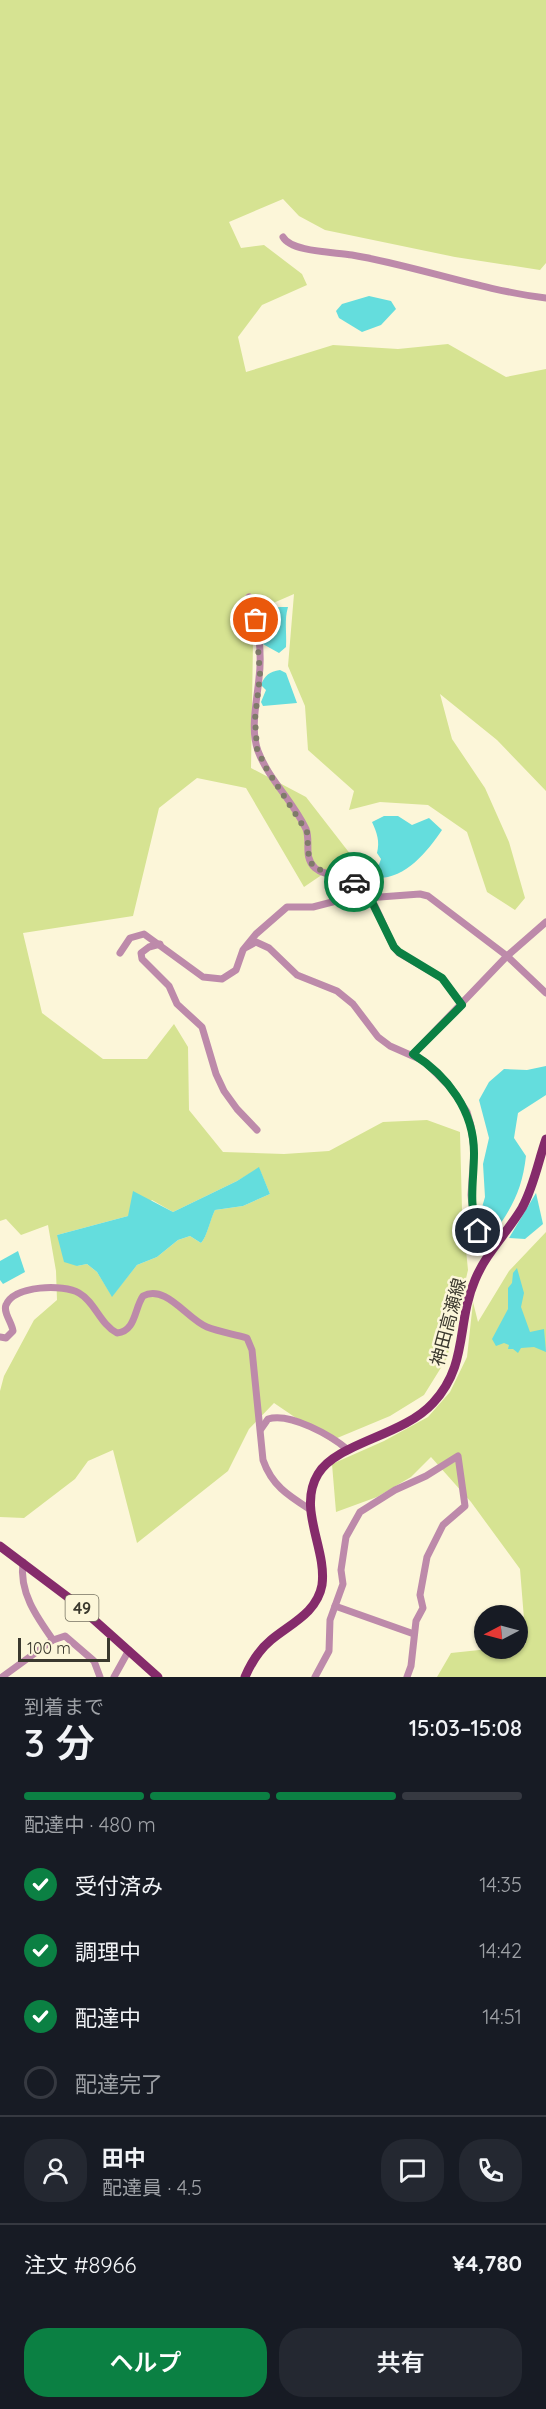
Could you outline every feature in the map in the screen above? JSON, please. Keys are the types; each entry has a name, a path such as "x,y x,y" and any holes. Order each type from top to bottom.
{"main road":[{"name":"神田高瀬線","path":"245,1677 269,1641 310,1610 318,1598 322,1574 310,1494 319,1472 328,1462 348,1450 412,1420 440,1395 454,1371 460,1353 474,1282 489,1255 517,1216 529,1193 546,1139"},
{"name":"49","path":"0,1546 4,1556 23,1562 73,1601 159,1677"}],"street":[{"path":"284,237 289,245 299,248 354,255 456,280 546,298"},
{"path":"249,597 256,620 260,664 255,719 257,749 266,768 307,832 309,860 315,868 326,873 351,879 370,898 394,947 442,978 462,1005"},
{"path":"120,953 127,940 144,934 203,977 213,980 222,979 236,970 243,951 256,934 287,907 313,907 340,900 420,894 428,896 507,956 546,993"},
{"path":"413,1054 507,956 546,922"},
{"path":"243,951 256,942 269,948 290,971 337,992 353,1004 378,1037 390,1046 413,1054 424,1061 445,1081 467,1112 474,1151 471,1195 473,1215 489,1255"},
{"path":"160,944 144,950 141,953 142,959 169,986 177,1004 202,1027 216,1074 224,1091 257,1130"},
{"path":"0,1337 6,1338 13,1331 6,1310 8,1302 15,1295 34,1289 62,1288 80,1293 106,1324 117,1333 129,1328 143,1296 161,1294 205,1327 247,1338 252,1350 263,1460 268,1475 287,1495 311,1510"},
{"path":"260,1431 268,1419 279,1417 314,1429 338,1441 348,1450"},
{"path":"315,1677 329,1651 330,1620 343,1584 341,1570 346,1537 360,1512 458,1456 465,1506 443,1525 427,1557 420,1595 423,1608 416,1622 411,1666 407,1677"},
{"path":"23,1562 22,1574 27,1599 36,1617 53,1641"},
{"path":"335,1606 414,1634"},
{"path":"2,1677 53,1641 65,1636 94,1661 100,1677"},
{"path":"114,1677 129,1650"}],"green space":[{"path":"0,0 546,0 546,263 540,270 455,257 325,230 299,216 283,199 229,222 241,248 264,245 302,274 307,285 262,305 238,337 246,372 333,345 398,349 448,344 506,377 546,369 546,791 497,740 440,694 452,739 485,788 509,842 525,898 515,910 487,892 467,832 428,805 380,802 349,810 354,791 308,750 305,706 288,666 294,594 271,604 253,642 251,768 306,797 351,855 304,887 246,788 197,778 159,808 133,916 23,933 42,1013 103,1059 147,1059 174,1024 188,1047 189,1110 223,1152 284,1154 329,1151 383,1122 427,1120 460,1132 462,1210 468,1270 447,1358 424,1395 390,1416 330,1441 274,1403 249,1429 228,1471 137,1543 113,1450 88,1461 75,1479 24,1518 0,1517 0,1391 4,1376 34,1320 57,1300 56,1271 48,1225 21,1235 6,1219 0,1221","holes":["259,1168 270,1194 243,1206 215,1210 201,1243 190,1236 178,1240 157,1257 137,1265 112,1296 97,1272 87,1264 77,1266 57,1235 128,1216 152,1200 173,1212"]},
{"path":"546,1232 546,1677 437,1677 451,1653 474,1651 474,1659 528,1659 528,1605 523,1605 520,1569 471,1502 431,1457 411,1477 377,1497 336,1512 332,1464 384,1441 428,1417 450,1392 467,1357 473,1302 478,1322 509,1271"}],"water":[{"path":"369,296 391,301 396,309 381,325 362,332 339,318 336,311 342,304"},
{"path":"288,607 286,647 279,653 261,643 269,632 275,608"},
{"path":"280,670 286,673 297,703 263,706 261,702 266,690 261,685 268,674"},
{"path":"384,816 398,816 412,825 429,818 442,830 411,866 391,876 368,877 377,870 381,859 377,853 378,837 372,822"},
{"path":"546,1066 546,1095 518,1113 514,1138 526,1156 522,1180 510,1209 490,1238 480,1214 485,1197 483,1164 489,1138 479,1100 489,1082 504,1069 527,1070"},
{"path":"259,1167 270,1194 243,1206 215,1210 201,1243 190,1236 178,1240 157,1257 137,1265 112,1297 97,1272 87,1264 77,1266 64,1262 57,1235 128,1216 133,1191 173,1212 237,1181"},
{"path":"536,1193 543,1224 525,1239 509,1238"},
{"path":"18,1251 25,1272 3,1284 0,1280 0,1261"},
{"path":"517,1268 524,1293 521,1307 530,1332 544,1329 546,1352 534,1347 521,1348 518,1353 513,1349 508,1349 509,1345 504,1343 496,1346 492,1339 508,1309 508,1288"}],"way so far":[{"path":"256,620 260,675 255,719 257,749 266,768 307,832 309,860 315,868 351,879 354,882"}],"route":[{"path":"354,882 370,898 394,947 434,971 462,1005 413,1054 438,1074 451,1088 467,1112 474,1151 471,1195 473,1215 478,1231"}]}
